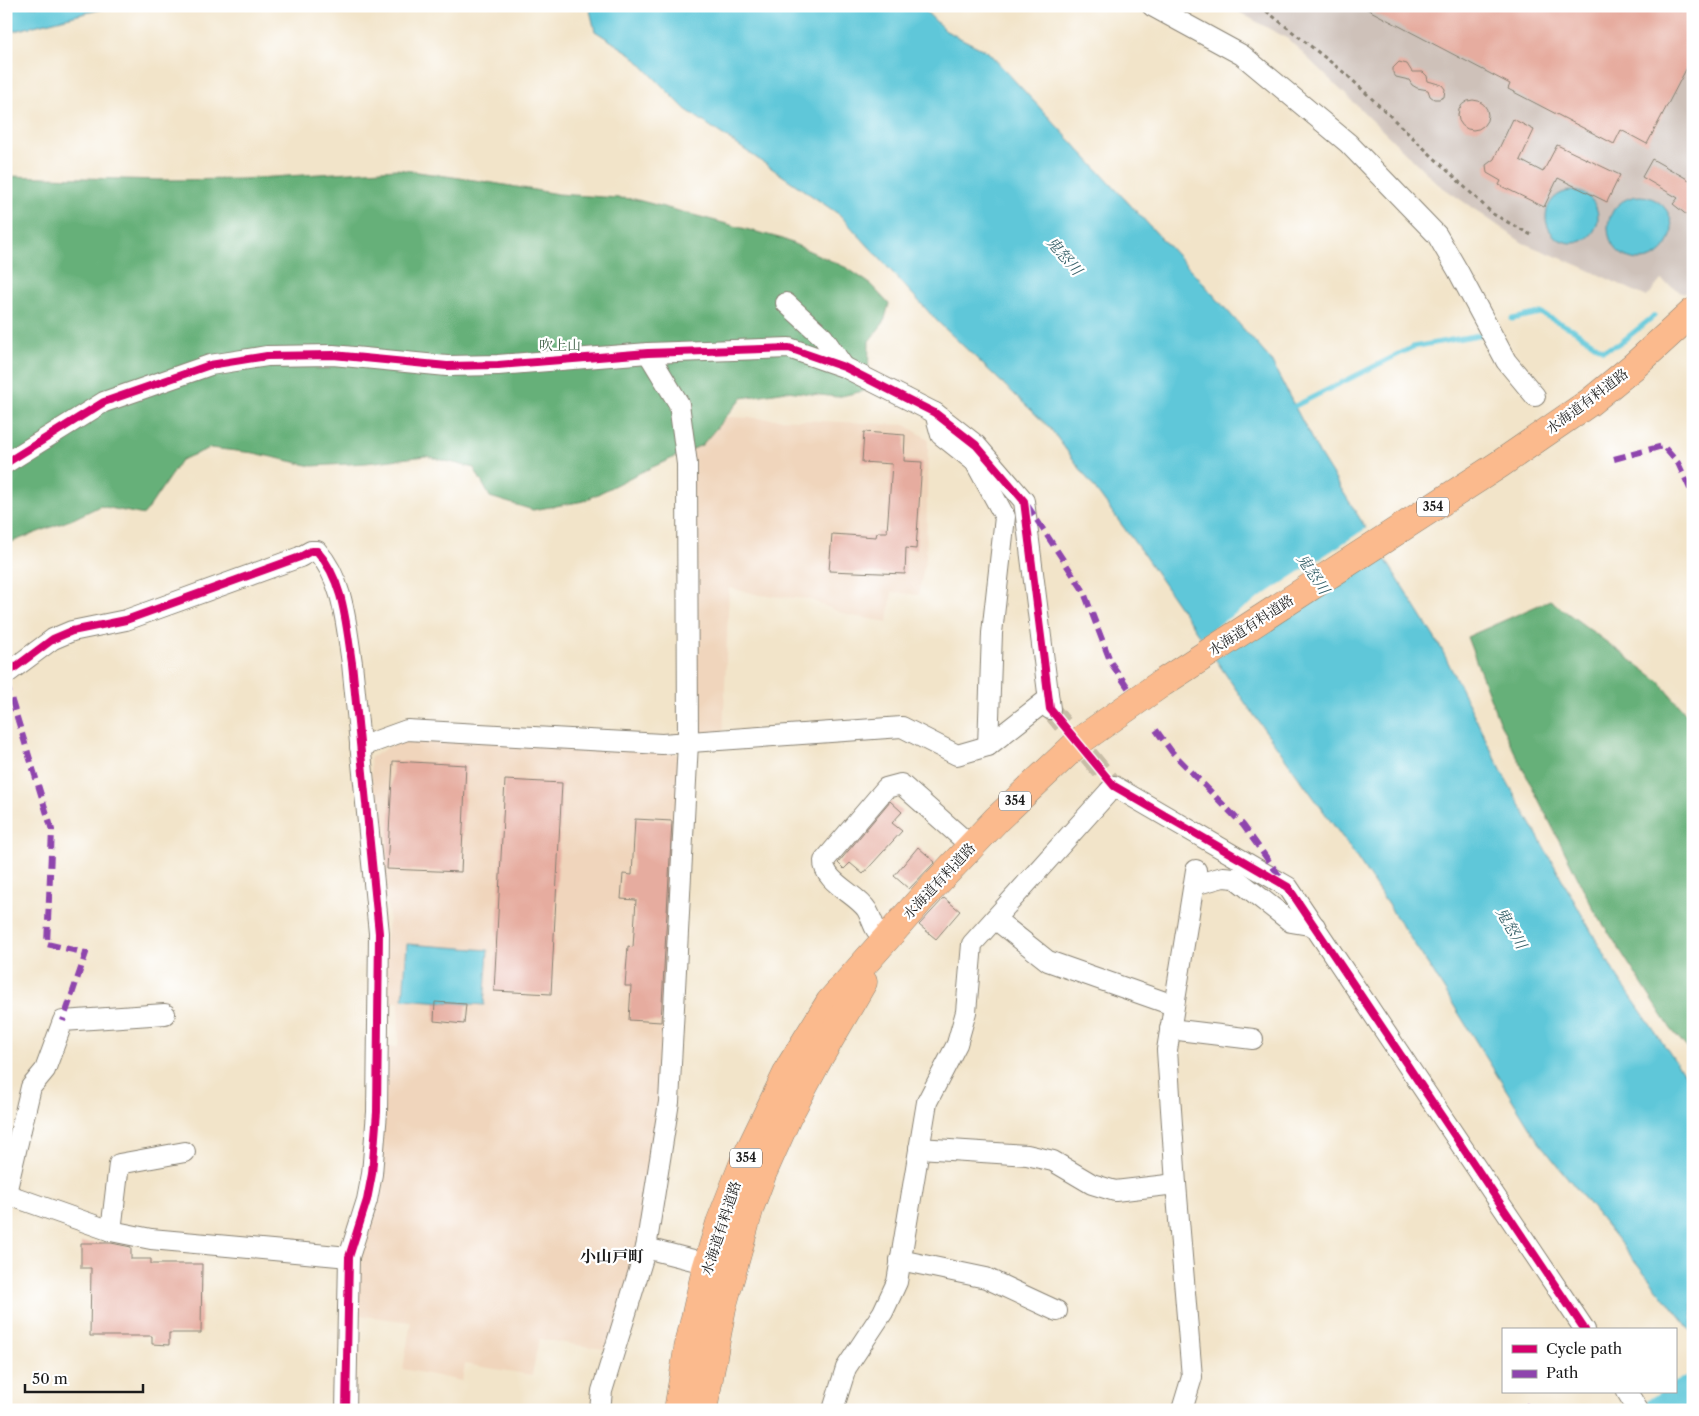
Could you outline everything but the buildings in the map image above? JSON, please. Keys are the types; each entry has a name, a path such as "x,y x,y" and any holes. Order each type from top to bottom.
{"highway":[{"name":"水海道有料道路","path":"678,1410 688,1349 706,1269 720,1223 744,1162 791,1065 830,1002 970,846 1081,740 1162,683 1500,464 1590,402 1634,366 1692,312"},
{"name":"水海道有料道路","path":"703,1410 722,1308 750,1207 763,1172 799,1095 886,939"}],"street":[{"path":"1152,6 1242,55 1348,143 1437,235 1506,360 1535,396"},
{"path":"786,303 824,337 844,367"},
{"path":"6,463 104,402 210,366 267,356 333,355 447,366 498,365 648,353 789,348 844,367 935,413 976,445 1024,501 1049,704 988,746 957,755 902,727 662,744 406,730 360,747"},
{"path":"600,1410 602,1392 646,1248 669,1102 688,743 687,464 679,404 648,353"},
{"path":"935,413 941,435 975,462 1005,518 992,633 988,746"},
{"path":"6,674 53,639 72,631 126,620 300,557 311,551 317,551 333,573 342,608 352,664 379,934 377,1112 372,1174 367,1200 349,1256 346,1410"},
{"path":"886,939 876,931 866,908 828,874 823,866 824,861 886,788 901,784 970,846"},
{"path":"833,1410 846,1368 883,1312 897,1282 927,1102 957,1044 966,1012 972,944 1114,786 1288,887 1584,1328"},
{"path":"1182,1410 1192,1377 1167,1050 1195,878 1235,878 1292,922 1315,926"},
{"path":"995,919 1048,961 1173,1005"},
{"path":"165,1014 63,1021 45,1070 31,1087 6,1194 111,1230 151,1239 349,1256"},
{"path":"1170,1029 1253,1039"},
{"path":"919,1148 1027,1155 1053,1161 1092,1184 1115,1191 1176,1184"},
{"path":"111,1230 119,1164 185,1152"},
{"path":"646,1248 693,1260"},
{"path":"900,1260 986,1278 1057,1311"},
{"path":"1628,1394 1638,1410"}],"path":[{"path":"1260,6 1347,75 1493,214 1533,236"}],"shaded area":[{"path":"1228,6 1693,6 1693,285 1684,294 1661,280 1647,297 1580,266 1523,243 1438,184 1288,39"},
{"path":"730,417 905,425 928,439 926,558 918,595 892,592 888,622 846,615 808,599 760,595 729,588 723,734 692,737 688,422","holes":["865,432 905,435 904,461 922,462 915,549 906,548 904,574 867,558 866,573 829,570 832,534 868,536 868,540 876,541 877,532 887,532 892,464"]},
{"path":"406,737 674,752 681,759 660,1107 640,1244 610,1350 539,1339 532,1375 465,1364 462,1381 403,1369 411,1322 357,1315 363,1253 375,1199 385,942 389,918 387,899 381,896 370,758","holes":["505,780 550,994 494,991","635,819 673,821 669,901 621,899 623,874 632,875","635,915 670,917 664,1022 629,1020 631,986 625,986 628,947 633,947","388,1002 399,1002 398,1047 387,1047","435,1002 466,1005 464,1024 434,1021"]}],"green space":[{"name":"吹上山","path":"397,169 558,194 634,199 783,239 847,268 869,283 889,304 884,322 869,341 868,390 837,397 787,391 742,398 702,445 637,474 584,501 533,510 490,497 474,468 426,456 366,463 312,466 254,453 210,448 181,460 144,515 100,506 73,519 6,544 6,176 162,180 241,179"},
{"path":"1550,600 1659,681 1693,722 1693,1055 1671,1029 1594,910 1499,721 1467,637"}],"water":[{"path":"6,6 114,6 6,33"},
{"name":"鬼怒川","path":"589,6 920,6 946,31 988,52 1202,282 1270,359 1320,455 1441,648 1503,774 1614,972 1693,1087 1693,1333 1538,1141 1433,972 1348,845 1246,704 1144,555 1050,428 937,321 840,215 685,109 631,54 595,31"},
{"path":"1572,191 1582,193 1590,199 1596,207 1598,217 1596,227 1590,235 1582,241 1572,243 1562,241 1554,235 1548,227 1546,217 1548,207 1554,199 1562,193"},
{"path":"1640,196 1652,198 1663,205 1670,216 1672,228 1670,240 1663,251 1652,258 1640,260 1628,258 1617,251 1610,240 1608,228 1610,216 1617,205 1628,198"},
{"path":"407,944 488,950 484,1005 403,999"}],"pier":[{"path":"1368,527 1383,550 1213,660 1198,638"}],"waterway":[{"path":"1512,319 1540,313 1574,330 1603,350 1619,344 1654,316"},
{"path":"1295,406 1413,347 1484,334"},
{"path":"1659,1410 1693,1388"}],"tunnel":[{"path":"1050,709 1114,786"}],"marked path":[{"path":"1614,459 1663,446 1678,463 1693,495"},
{"path":"1027,505 1083,590 1111,663 1129,689"},
{"path":"6,682 52,830 47,944 86,953 63,1021"},
{"path":"1156,730 1172,752 1243,825 1283,881"},
{"path":"1526,1410 1529,1404"}],"cycle path":[{"path":"6,463 104,402 210,365 267,356 333,355 447,366 498,365 648,353 789,348 844,367 935,413 976,445 1024,501 1050,709 1114,786 1288,887 1584,1328"},
{"path":"6,674 53,639 72,631 126,620 300,557 311,551 317,551 333,576 342,604 352,663 379,933 377,1112 372,1174 367,1200 349,1257 346,1410"}],"district":[{"name":"小山戸町","path":"612,1256"}]}
